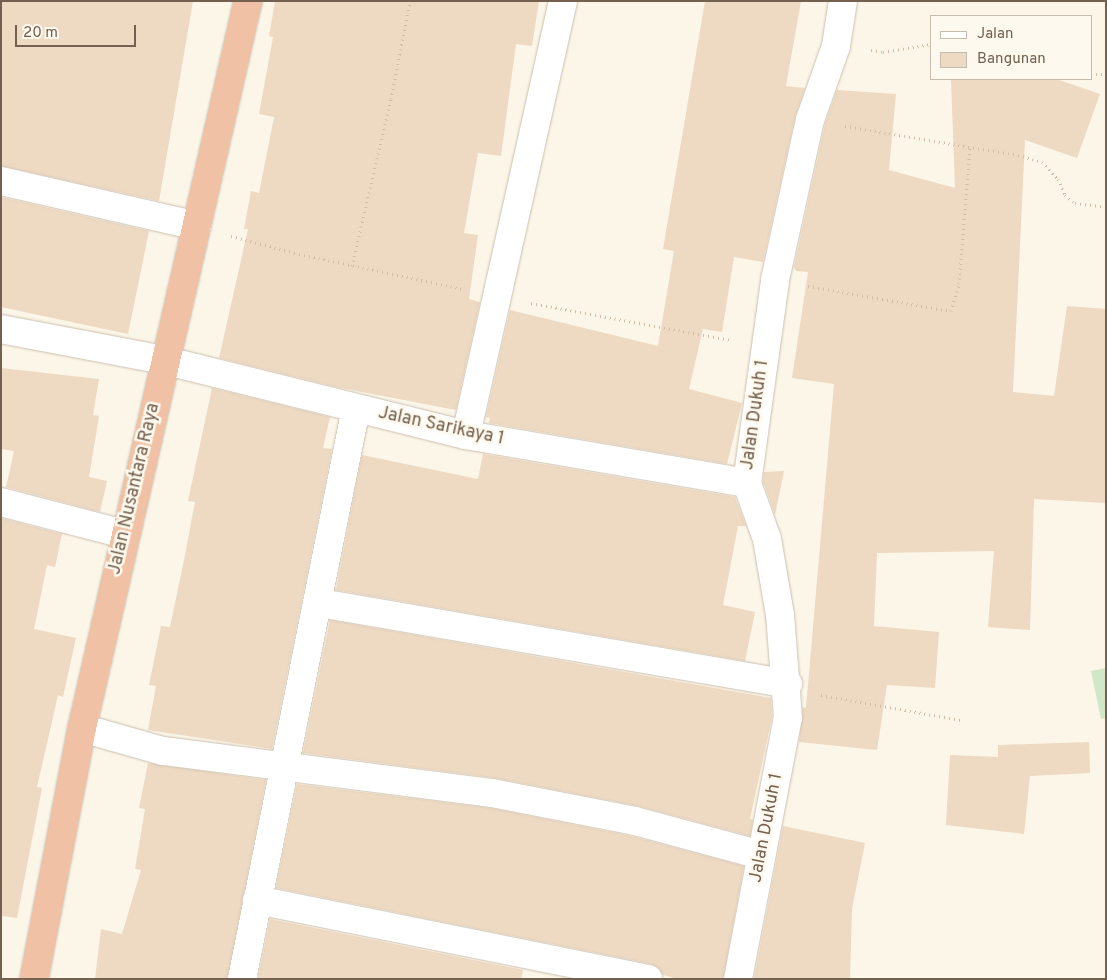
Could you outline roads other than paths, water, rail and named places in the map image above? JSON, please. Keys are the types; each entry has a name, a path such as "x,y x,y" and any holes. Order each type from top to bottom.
{"highway":[{"name":"Jalan Nusantara Raya","path":"34,979 82,728 124,534 151,357 197,226 248,1"}],"street":[{"path":"466,435 563,1"},
{"name":"Jalan Dukuh 1","path":"738,979 788,718 788,684 767,539 747,483 776,280 810,120 836,46 843,1"},
{"path":"1,181 197,226"},
{"name":"Jalan Sarikaya 1","path":"1,329 151,357 466,435 747,483"},
{"path":"242,979 320,603 356,408"},
{"path":"1,502 124,534"},
{"path":"320,603 788,684"},
{"path":"82,728 163,751 287,765 492,793 635,821 761,855"},
{"path":"257,900 648,979"}]}
